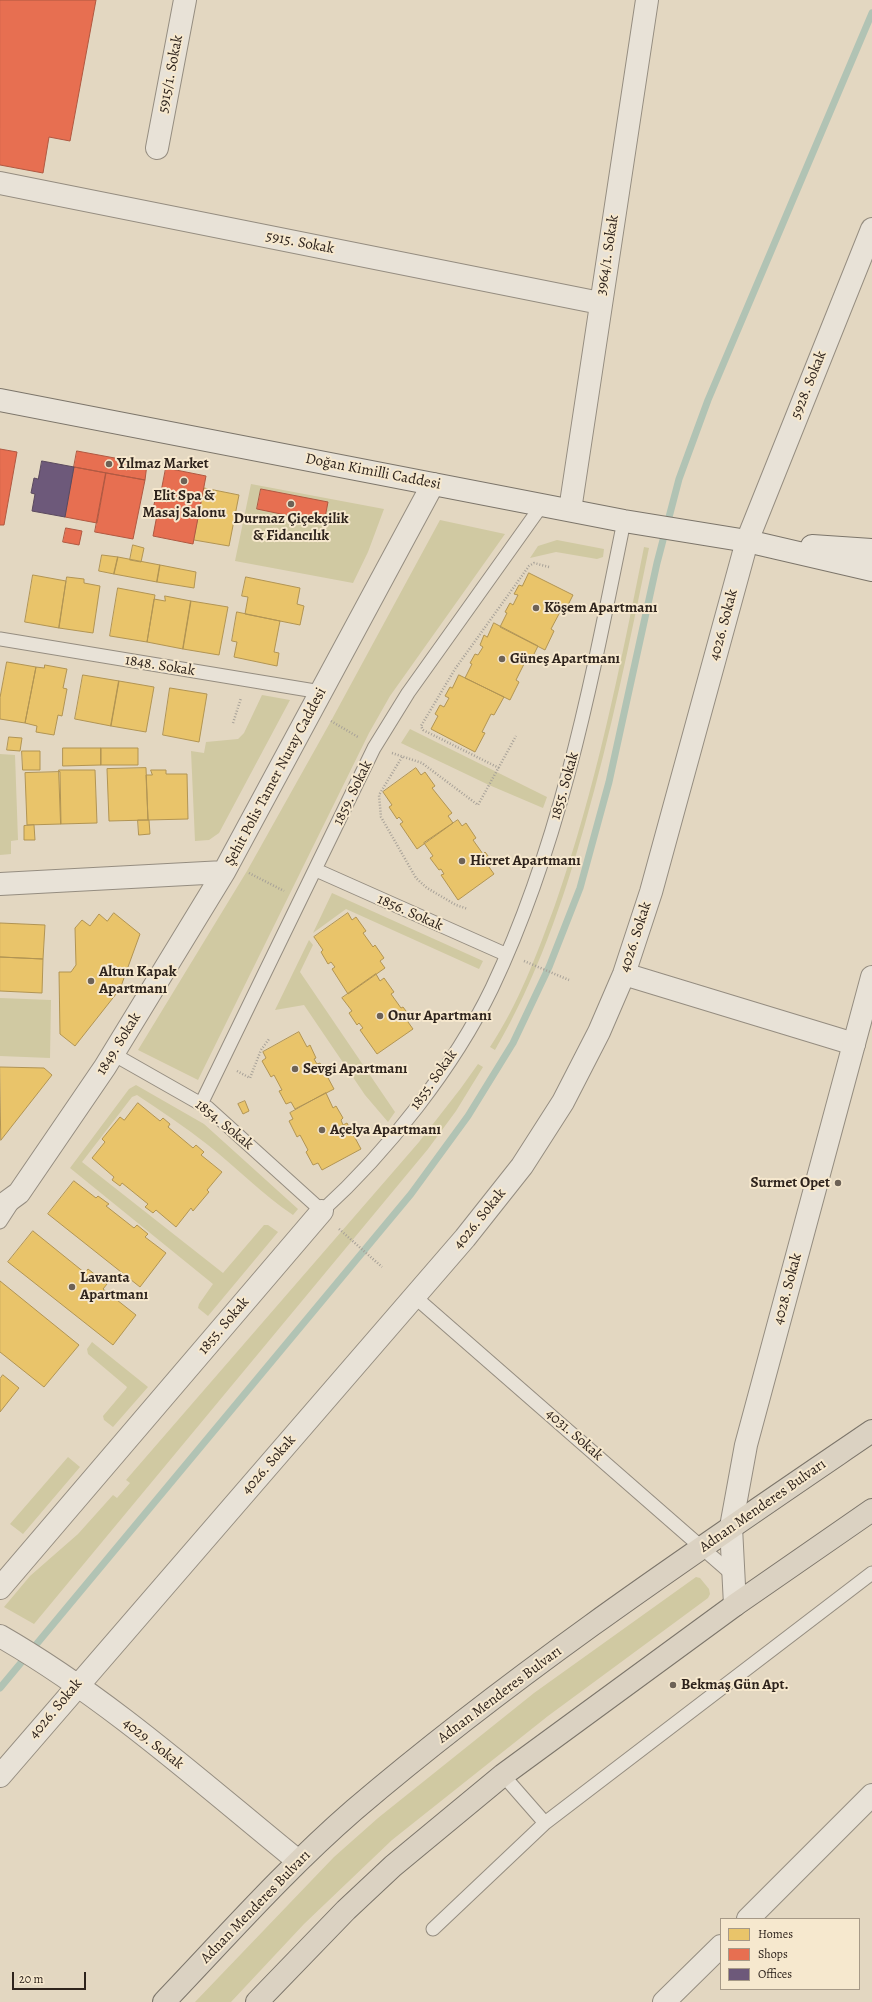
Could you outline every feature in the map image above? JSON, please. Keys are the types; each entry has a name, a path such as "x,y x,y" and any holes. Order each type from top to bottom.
{"main road":[{"name":"Adnan Menderes Bulvarı","path":"164,2002 298,1861 354,1810 517,1681 731,1527 872,1431"},
{"path":"257,2002 346,1910 393,1866 503,1775 735,1605 872,1510"}],"street":[{"name":"5915/1. Sokak","path":"157,148 185,0"},
{"name":"3964/1. Sokak","path":"570,510 600,303 647,0"},
{"name":"5915. Sokak","path":"0,183 600,303"},
{"name":"5928. Sokak","path":"747,541 872,229"},
{"name":"Doğan Kimilli Caddesi","path":"0,400 570,510 747,541 872,570"},
{"name":"Şehit Polis Tamer Nuray Caddesi","path":"0,884 227,867 433,484"},
{"name":"Doğan Kimilli Caddesi","path":"747,541 872,550"},
{"name":"4026. Sokak","path":"0,1776 76,1686 465,1238 522,1166 563,1102 599,1032 624,974 651,892 747,541"},
{"name":"1849. Sokak","path":"0,1207 19,1192 113,1054 227,867"},
{"path":"624,974 854,1044"},
{"name":"4028. Sokak","path":"735,1605 732,1574 731,1527 746,1445 872,977"},
{"name":"1855. Sokak","path":"0,1588 322,1211"},
{"name":"4029. Sokak","path":"2,1638 52,1669 146,1737 298,1861"},
{"path":"749,1918 868,1805"},
{"path":"664,2002 720,1947"}],"lane":[{"name":"1859. Sokak","path":"202,1104 302,900 374,748 408,693 542,504"},
{"name":"1855. Sokak","path":"322,1211 339,1196 384,1145 435,1081 477,1015 492,987 540,868 573,759 587,701 624,520"},
{"name":"1848. Sokak","path":"0,639 247,680 317,700"},
{"name":"1856. Sokak","path":"316,870 505,954"},
{"name":"1854. Sokak","path":"113,1054 202,1104 213,1112 322,1211"},
{"path":"0,1222 19,1192"},
{"name":"4031. Sokak","path":"415,1297 703,1547 732,1574"},
{"path":"433,1929 545,1823 872,1573"},
{"path":"503,1775 545,1823"}],"path":[{"path":"498,768 423,730 421,726 455,669 529,566 534,563 549,567"},
{"path":"233,723 247,680"},
{"path":"317,700 374,748"},
{"path":"468,909 456,905 427,888 411,872 381,817 379,795 402,757 427,766 478,805 516,736"},
{"path":"227,867 302,900"},
{"path":"523,961 569,980"},
{"path":"235,1069 250,1078 261,1050 269,1039"},
{"path":"342,1231 382,1267"}],"shaded area":[{"path":"251,484 384,509 368,552 353,583 235,561"},
{"path":"440,520 505,534 390,696 369,733 198,1080 138,1050 247,871 331,721"},
{"path":"557,540 604,549 603,557 597,559 556,552 530,558 538,546"},
{"path":"644,547 649,548 612,721 576,853 558,911 536,968 510,1023 495,1050 490,1047 519,996 555,905 570,861 606,728"},
{"path":"262,695 290,700 219,833 209,840 195,841 191,751 204,753 206,742 238,739 244,733"},
{"path":"410,729 547,797 543,808 489,785 401,743"},
{"path":"0,754 15,755 18,840 11,841 11,854 0,855"},
{"path":"332,893 483,961 479,969 346,909 313,933"},
{"path":"309,940 313,945 300,972 395,1112 388,1122 365,1095 304,1005 275,1010"},
{"path":"0,998 51,1000 50,1058 0,1056"},
{"path":"478,1064 483,1067 456,1111 428,1149 34,1624 4,1607 30,1576 78,1534 113,1495 117,1498 130,1483 126,1480 419,1142"},
{"path":"136,1085 204,1124 298,1209 293,1215 191,1132 137,1095 132,1097 82,1162 223,1273 264,1225 268,1225 278,1232 208,1316 198,1308 199,1304 213,1284 70,1168 129,1089"},
{"path":"92,1342 148,1387 113,1427 104,1420 103,1416 127,1387 88,1354 87,1349"},
{"path":"68,1457 80,1467 23,1534 10,1524"},
{"path":"696,1577 700,1578 709,1589 710,1594 708,1598 548,1716 392,1840 304,1924 231,2002 195,2002 334,1857 378,1818 534,1693"}],"building: Homes":[{"path":"204,488 239,495 229,546 194,540"},
{"path":"133,545 144,548 141,562 130,560"},
{"path":"102,555 118,557 114,574 99,571"},
{"path":"118,557 160,565 157,582 114,574"},
{"path":"160,565 196,572 194,588 157,582"},
{"name":"Köşem Apartmanı","path":"529,573 573,595 564,613 560,612 551,629 554,631 545,650 500,627 510,603 513,605 518,595 514,594 519,585 522,586"},
{"path":"33,575 66,581 59,628 25,622"},
{"path":"67,577 84,579 84,583 100,586 93,633 59,628"},
{"path":"246,577 300,588 297,604 304,606 300,625 245,614 248,597 242,596"},
{"path":"118,588 155,595 147,642 110,636"},
{"path":"165,596 191,601 183,649 147,642 154,599 165,601"},
{"path":"191,601 228,607 219,655 183,649"},
{"path":"237,612 280,621 274,652 279,653 277,666 234,657 237,642 232,641"},
{"name":"Güneş Apartmanı","path":"494,623 538,646 529,664 525,662 516,680 519,682 510,700 465,678 475,654 478,655 483,647 480,645 484,635 487,637"},
{"path":"7,662 36,667 25,723 0,719 0,698"},
{"path":"45,665 67,669 63,688 67,689 62,716 58,715 54,735 36,732 37,726 25,723 36,667 44,668"},
{"path":"83,675 119,681 111,726 75,719"},
{"path":"459,675 504,697 494,715 491,714 482,732 485,733 475,752 431,729 438,716 435,714 440,705 444,707 449,698 445,696 450,687 452,688"},
{"path":"119,681 154,687 146,732 111,726"},
{"path":"170,688 207,694 199,742 163,735"},
{"path":"9,737 22,738 20,751 7,750"},
{"path":"63,748 101,748 101,765 63,766"},
{"path":"101,748 138,748 138,765 101,765"},
{"path":"22,751 40,751 40,770 23,770"},
{"path":"146,768 148,820 109,821 107,769"},
{"path":"416,768 421,775 425,772 435,786 432,788 452,813 448,816 453,823 417,849 400,824 403,822 399,817 397,819 389,807 392,805 383,792"},
{"path":"59,770 95,770 97,823 61,824"},
{"path":"151,770 166,770 166,774 187,774 188,819 148,820 146,775 152,775"},
{"path":"60,772 61,824 27,825 25,773"},
{"path":"138,820 149,820 150,834 139,835"},
{"name":"Hicret Apartmanı","path":"458,820 462,826 466,823 476,838 473,840 483,854 485,852 494,864 489,867 494,874 458,900 441,875 444,874 441,869 439,870 430,858 433,856 424,843"},
{"path":"34,825 35,840 24,840 24,826"},
{"name":"Altun Kapak Apartmanı","path":"114,913 140,934 120,989 75,1046 60,1034 59,972 71,972 76,965 75,928 82,920 90,926 99,914 107,921"},
{"name":"Onur Apartmanı","path":"348,913 352,920 356,917 366,931 363,933 373,947 375,945 384,958 380,961 385,968 348,994 332,969 335,967 331,962 328,964 321,952 323,950 314,937"},
{"path":"0,923 45,925 43,959 0,957"},
{"path":"0,957 43,959 42,993 0,991"},
{"name":"Onur Apartmanı","path":"376,974 380,981 384,978 394,992 391,994 401,1008 403,1007 412,1019 408,1022 413,1029 377,1054 360,1030 363,1028 359,1023 357,1025 349,1013 352,1011 342,998"},
{"name":"Sevgi Apartmanı","path":"299,1032 307,1047 310,1045 316,1058 314,1059 317,1064 320,1063 334,1089 295,1109 291,1102 286,1104 279,1091 282,1090 274,1075 271,1077 262,1061 266,1058 263,1052"},
{"path":"0,1067 44,1068 52,1075 1,1140"},
{"name":"Açelya Apartmanı","path":"326,1093 333,1108 336,1106 343,1118 341,1120 343,1125 347,1123 361,1149 322,1170 318,1163 313,1165 306,1152 308,1150 300,1135 297,1137 289,1121 293,1119 290,1113"},
{"path":"245,1101 249,1111 243,1114 238,1104"},
{"path":"138,1103 160,1121 163,1118 170,1124 168,1127 193,1148 196,1145 204,1152 201,1155 222,1172 207,1190 209,1192 193,1211 191,1208 176,1227 156,1210 153,1213 145,1207 148,1204 122,1183 120,1186 112,1180 114,1177 92,1158 105,1142 102,1139 120,1117 124,1120"},
{"path":"74,1181 96,1198 98,1196 109,1204 106,1206 134,1228 137,1225 148,1234 145,1237 166,1253 140,1287 48,1214"},
{"name":"Lavanta Apartmanı","path":"33,1231 85,1273 88,1269 107,1284 103,1289 136,1315 113,1345 8,1262"},
{"path":"0,1281 79,1345 44,1387 0,1352"},
{"path":"3,1375 19,1388 0,1412 0,1379"}],"building: Shops":[{"path":"0,0 96,0 70,141 49,137 43,173 0,165"},
{"path":"0,449 17,452 4,525 0,525"},
{"path":"77,451 147,464 145,480 74,467"},
{"path":"74,467 106,473 97,523 65,517"},
{"path":"166,468 206,476 193,544 153,536 157,515 152,514 155,500 159,500"},
{"path":"106,473 145,480 133,539 95,532"},
{"path":"261,489 328,502 324,523 257,509"},
{"path":"66,528 82,531 79,545 63,542"}],"building: Offices":[{"path":"42,461 74,467 65,517 32,511 35,494 31,493 34,478 38,479"}],"waterway":[{"path":"0,1688 411,1194 468,1116 513,1043 549,967 580,888 609,782 657,563 679,479 708,400 872,13"}],"place":[{"name":"Yılmaz Market","path":"109,464"},
{"name":"Elit Spa & Masaj Salonu","path":"184,481"},
{"name":"Durmaz Çiçekçilik & Fidancılık","path":"291,504"},
{"name":"Köşem Apartmanı","path":"536,608"},
{"name":"Güneş Apartmanı","path":"502,659"},
{"name":"Hicret Apartmanı","path":"462,861"},
{"name":"Altun Kapak Apartmanı","path":"91,981"},
{"name":"Onur Apartmanı","path":"380,1016"},
{"name":"Sevgi Apartmanı","path":"295,1069"},
{"name":"Açelya Apartmanı","path":"322,1130"},
{"name":"Surmet Opet","path":"838,1183"},
{"name":"Lavanta Apartmanı","path":"72,1287"},
{"name":"Bekmaş Gün Apt.","path":"673,1685"}]}
